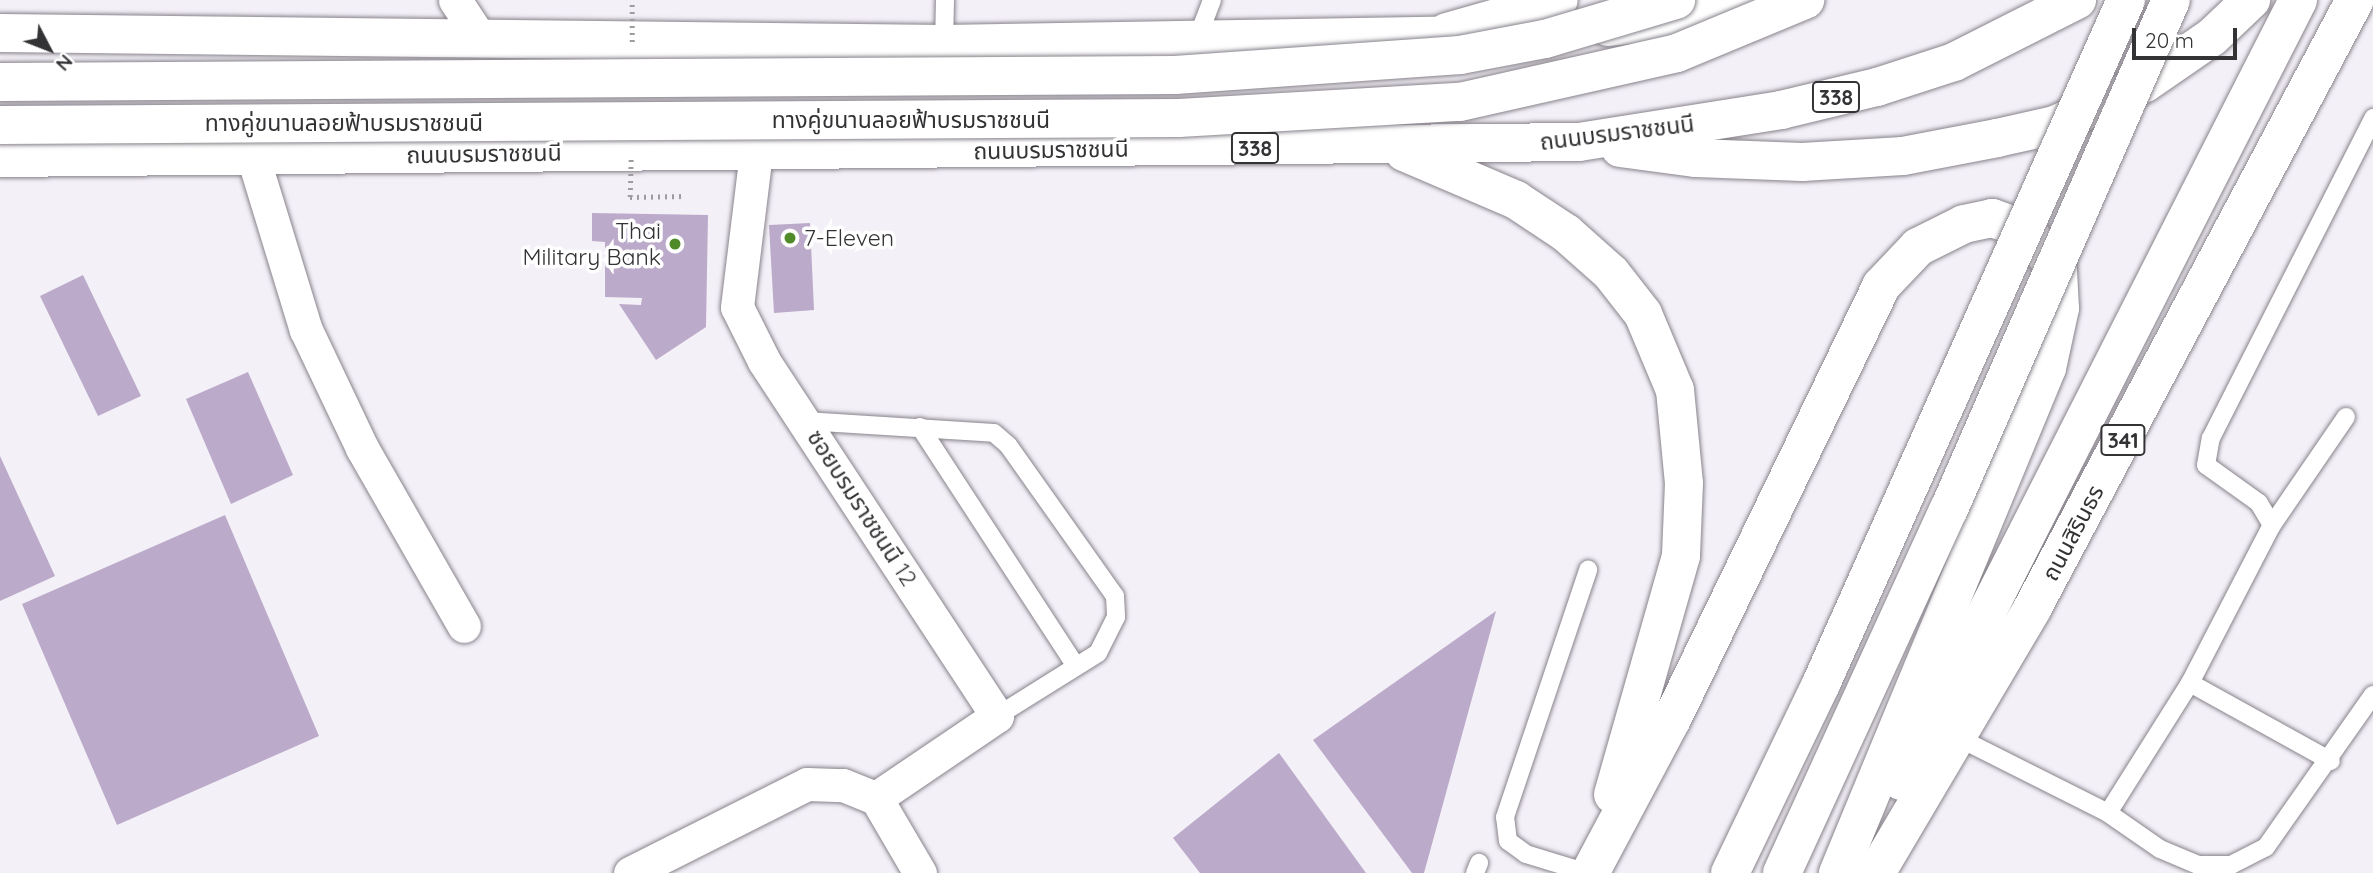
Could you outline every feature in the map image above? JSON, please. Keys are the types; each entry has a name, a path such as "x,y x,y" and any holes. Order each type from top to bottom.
{"main road":[{"path":"1425,38 1559,0"},
{"name":"ทางคู่ขนานลอยฟ้าบรมราชชนนี","path":"0,82 1175,75 1460,55 1545,38 1676,0"},
{"name":"ทางคู่ขนานลอยฟ้าบรมราชชนนี","path":"0,125 1179,118 1460,102 1677,53 1805,0"},
{"path":"0,33 478,35 944,44 1425,38 1662,24 1747,15 1821,0"},
{"name":"ถนนบรมราชชนนี","path":"0,158 930,151 1578,142 1781,110 1877,87 1954,62 2077,0"},
{"path":"1730,873 1827,672 2126,0"},
{"path":"1782,873 1950,509 2171,0"},
{"path":"1578,142 1696,158 1802,162 1903,156 1997,138 2055,125 2145,83 2212,37 2251,0"},
{"path":"1855,873 2298,0"},
{"name":"ถนนสิรินธร","path":"1876,873 1959,738 2118,451 2355,0"},
{"path":"1390,146 1516,200 1566,233 1611,273 1643,314 1675,390 1684,483 1681,556 1589,873"},
{"path":"1589,873 1672,719 1881,286 1918,247 1964,224 1992,218 2026,230 2057,271 2060,308 2047,368 1838,873"}],"street":[{"path":"455,0 478,35"},
{"name":"ซอยบรมราชชนนี 12","path":"756,152 737,307 764,361 997,716"},
{"path":"253,157 306,330 362,448 464,626"},
{"path":"876,798 997,716"},
{"path":"630,873 807,784 843,785 876,798 920,873"}],"lane":[{"path":"944,44 945,0"},
{"path":"1196,42 1212,0"},
{"path":"2272,525 2259,503 2206,465 2211,438 2373,118"},
{"path":"2108,813 2190,683 2272,525 2346,417"},
{"path":"804,421 994,433 1008,445 1115,596 1116,617 1098,653 997,716"},
{"path":"920,427 1076,666"},
{"path":"1588,570 1505,817 1508,841 1526,854 1589,873"},
{"path":"2190,683 2330,761"},
{"path":"1959,738 2108,813 2160,849 2199,865 2231,865 2266,847 2330,761 2373,695"}],"path":[{"path":"630,197 686,196"}],"building":[{"path":"592,213 708,215 706,327 656,360 619,304 641,305 642,298 605,297 605,242 592,241"},
{"path":"810,223 814,310 774,313 769,225"},
{"path":"83,275 141,396 98,416 40,296"},
{"path":"248,372 293,475 231,504 186,399"},
{"path":"0,456 55,576 0,601"},
{"path":"225,515 319,736 117,825 22,604"},
{"path":"1496,611 1424,873 1412,873 1313,740"},
{"path":"1279,753 1366,873 1200,873 1173,838"}],"place":[{"name":"7-Eleven","path":"790,238"},
{"name":"Thai Military Bank","path":"675,244"}]}
